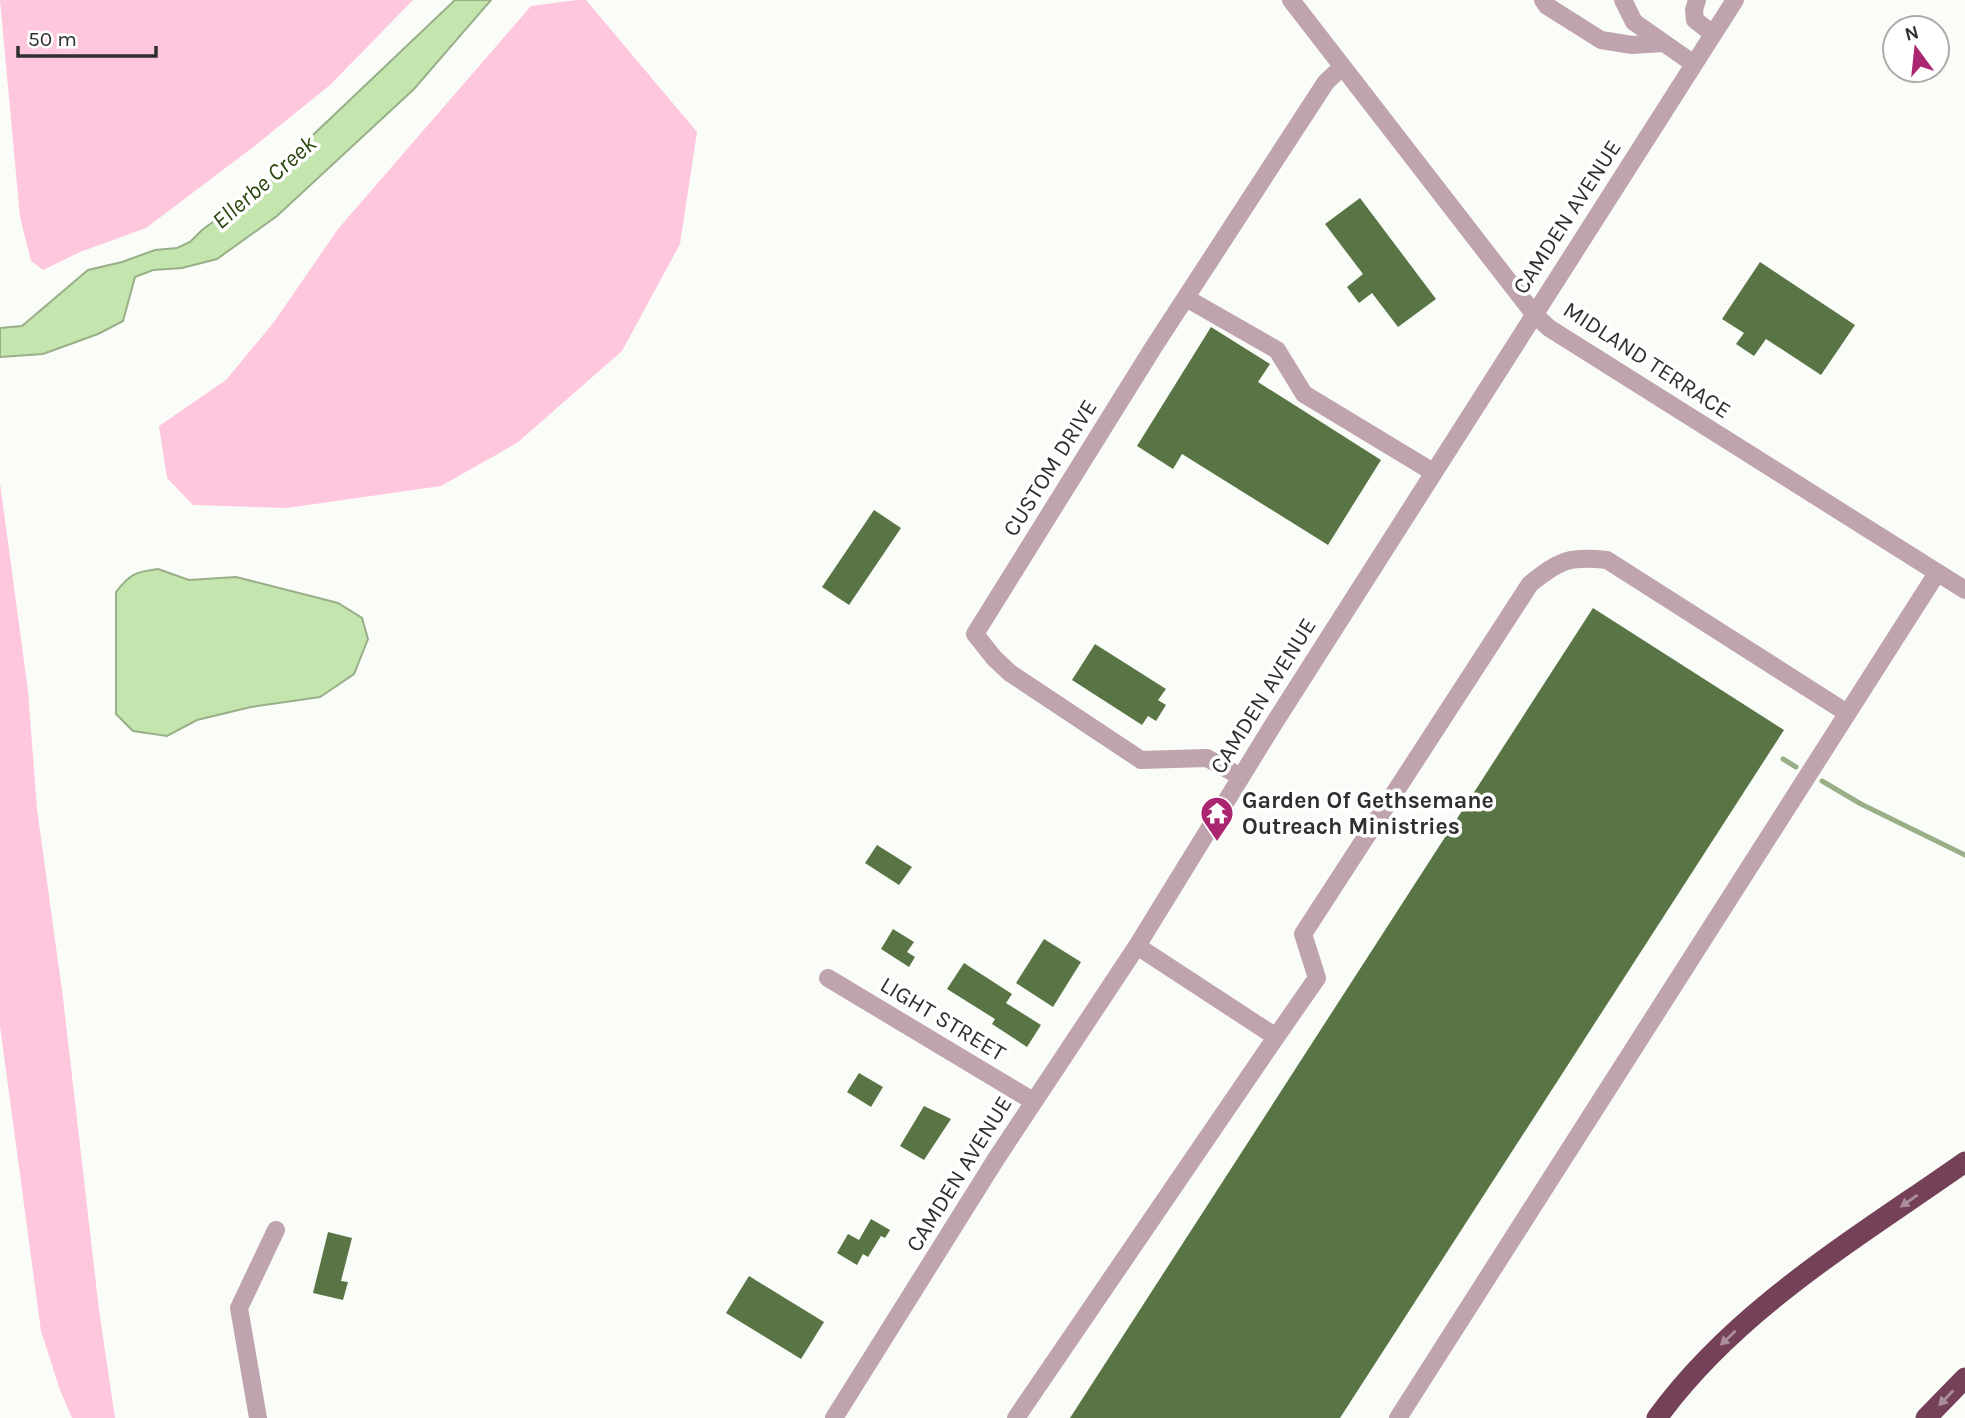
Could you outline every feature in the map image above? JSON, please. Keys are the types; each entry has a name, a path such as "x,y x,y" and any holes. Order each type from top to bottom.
{"highway":[{"path":"1657,1418 1704,1362 1769,1303 1965,1162"},
{"path":"1926,1418 1965,1378"}],"street":[{"name":"MIDLAND TERRACE","path":"1291,0 1534,314 1549,328 1965,590"},
{"path":"1543,0 1547,6 1601,40 1632,46 1663,43"},
{"path":"1623,0 1634,22 1694,64"},
{"path":"1697,0 1695,20 1713,34"},
{"name":"CAMDEN AVENUE","path":"834,1418 1033,1101 1137,946 1433,472 1735,0"},
{"name":"CUSTOM DRIVE","path":"1241,777 1207,758 1141,760 1010,673 975,634 1186,298 1326,82 1342,67"},
{"path":"1186,298 1276,350 1304,394 1433,472"},
{"path":"1016,1418 1317,978 1303,934 1530,584 1552,566 1580,557 1607,559 1847,713"},
{"path":"1398,1418 1937,573"},
{"path":"1137,946 1276,1037"},
{"name":"LIGHT STREET","path":"828,978 1033,1101"},
{"path":"258,1418 239,1308 276,1230"}],"shaded area":[{"path":"0,0 413,0 330,85 146,228 80,252 43,270 31,261 20,217"},
{"path":"455,0 491,0 414,89 277,216 217,259 182,268 153,270 135,277 123,321 98,334 43,354 0,357 0,328 22,326 88,270 155,250 177,248 190,242 202,230 287,168 313,135"},
{"path":"586,0 697,132 680,244 622,351 517,443 441,486 287,508 193,505 167,478 159,426 226,380 274,322 338,229 531,6"},
{"path":"0,483 28,691 37,809 63,998 99,1310 115,1418 72,1418 41,1331 0,1026"},
{"path":"158,569 189,580 236,577 338,603 362,618 368,639 354,674 320,697 251,707 197,720 167,736 133,731 116,714 116,592 134,575"}],"building":[{"path":"1360,198 1436,299 1398,327 1372,293 1359,303 1347,287 1363,274 1325,224"},
{"path":"1760,262 1855,325 1821,375 1766,339 1754,356 1736,344 1744,333 1722,319"},
{"path":"1211,327 1270,364 1258,382 1381,460 1328,545 1182,454 1173,469 1137,446"},
{"path":"874,510 901,528 849,605 822,587"},
{"path":"1593,608 1784,730 1340,1418 1070,1418"},
{"path":"1095,644 1166,689 1158,700 1166,705 1156,721 1148,716 1142,725 1072,680"},
{"path":"877,845 912,867 899,885 865,863"},
{"path":"893,929 914,942 907,952 915,957 909,967 881,949"},
{"path":"1044,939 1081,962 1053,1007 1016,983"},
{"path":"964,963 1012,994 1006,1003 1041,1025 1027,1047 992,1024 995,1019 947,989"},
{"path":"859,1073 883,1087 871,1107 847,1092"},
{"path":"924,1106 951,1119 924,1160 900,1146"},
{"path":"871,1219 890,1230 885,1238 881,1236 868,1257 863,1254 857,1265 837,1253 848,1234 859,1240"},
{"path":"328,1232 352,1238 341,1281 348,1282 343,1300 313,1293"},
{"path":"749,1276 824,1322 801,1359 726,1313"}],"waterway":[{"path":"1783,759 1796,767"},
{"path":"1822,781 1861,804 1965,855"}],"place":[{"name":"Garden Of Gethsemane Outreach Ministries","path":"1217,843"}],"water label":[{"name":"Ellerbe Creek","path":"264,182"}]}
